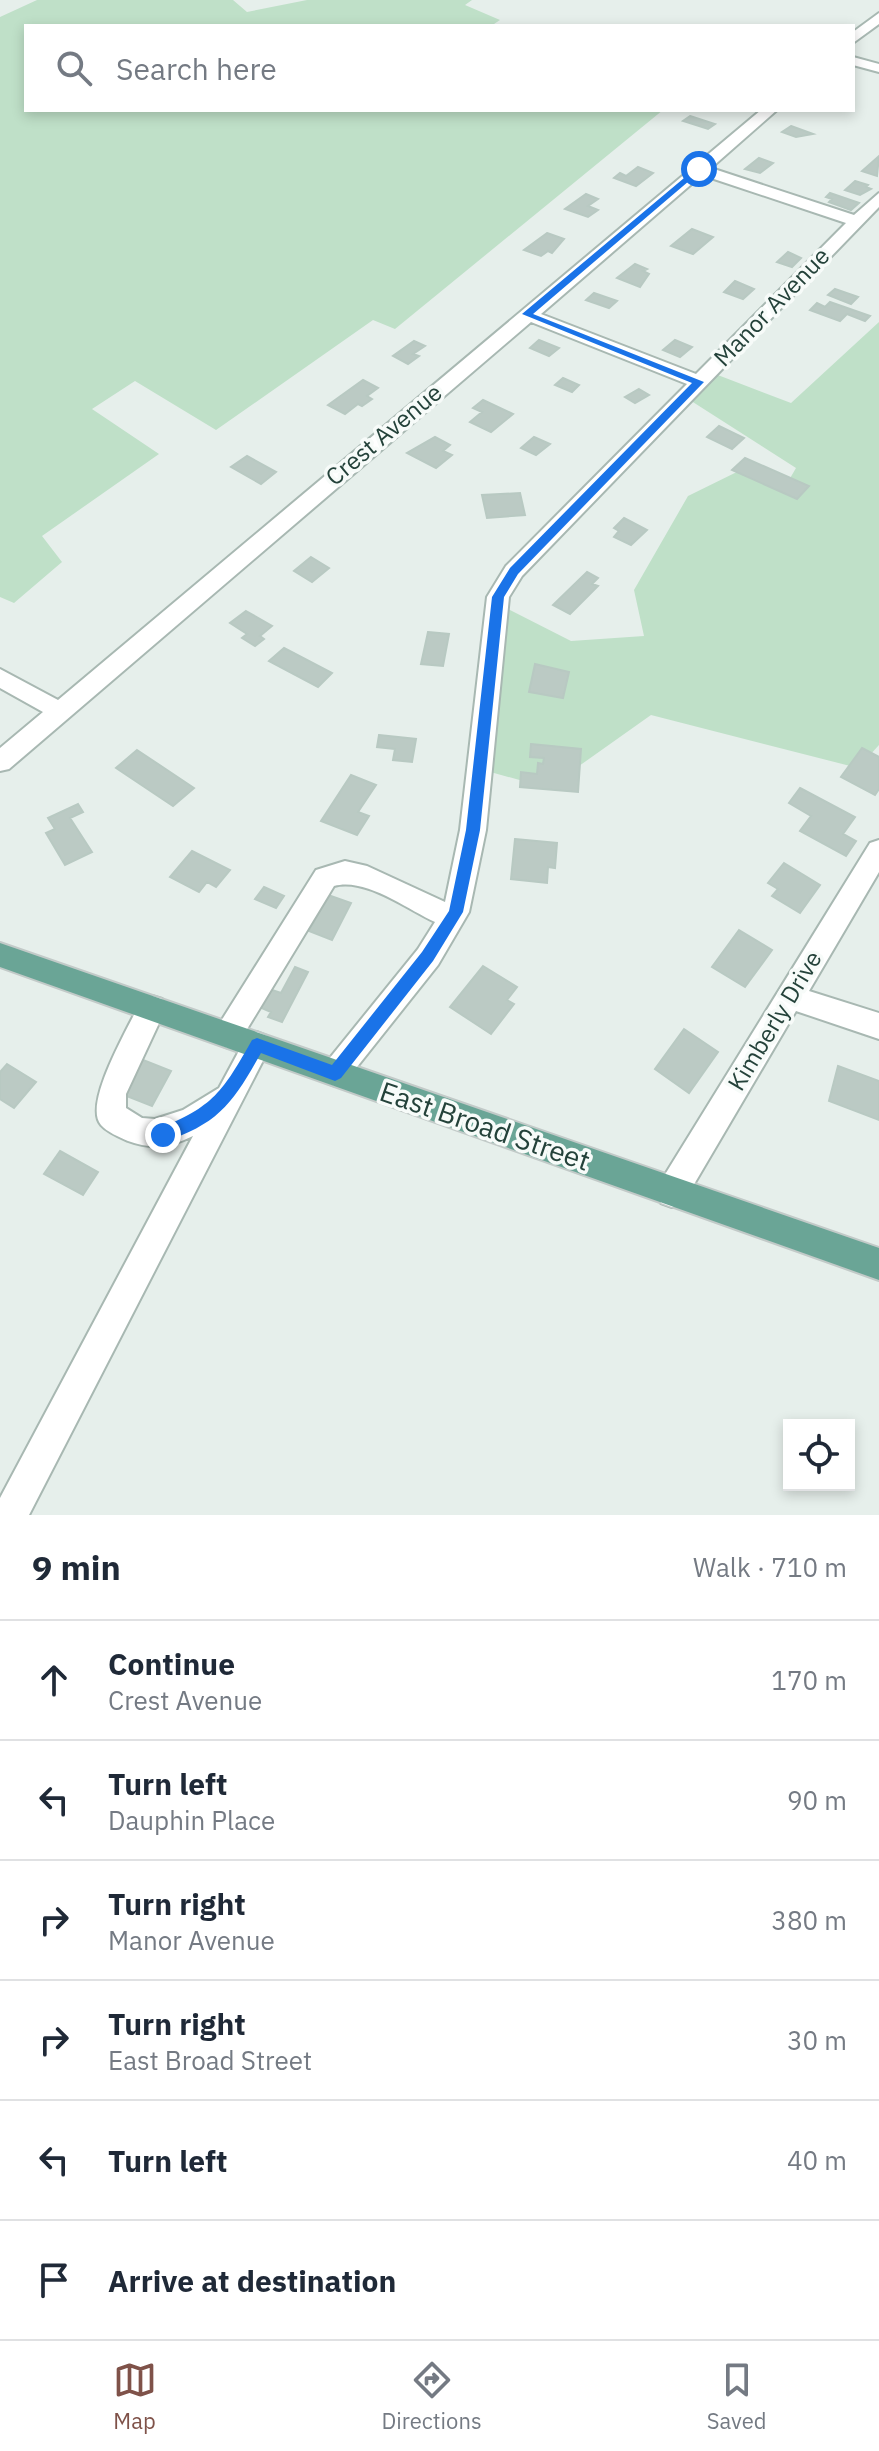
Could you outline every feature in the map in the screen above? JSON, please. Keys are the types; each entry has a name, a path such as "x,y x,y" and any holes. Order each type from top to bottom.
{"main road":[{"name":"East Broad Street","path":"0,955 879,1264"}],"street":[{"path":"855,37 879,17"},
{"path":"855,62 879,68"},
{"name":"Crest Avenue","path":"4,753 59,711 768,112"},
{"path":"699,169 857,221"},
{"name":"Manor Avenue","path":"335,1073 428,957 452,918 465,880 473,830 498,597 514,571 879,198"},
{"path":"526,314 699,382"},
{"path":"0,677 59,711"},
{"name":"Kimberly Drive","path":"672,1192 879,850"},
{"path":"10,1515 229,1095 242,1040 325,878 345,872 367,877 452,918"},
{"path":"790,997 879,1026"},
{"path":"152,1008 112,1094 111,1115 129,1129 163,1135 187,1127 229,1095"}],"green space":[{"path":"37,0 233,0 247,12 307,0 472,0 465,5 500,20 494,24 24,24 24,112 661,112 395,329 373,320 216,430 135,381 92,409 159,454 42,536 62,562 14,603 0,597 0,17"},
{"path":"879,322 879,745 858,768 651,715 548,788 469,766 496,603 571,641 644,636 634,590 688,496 749,466 789,480 796,468 685,397 710,372 791,403"}],"building":[{"path":"690,116 715,124 708,129 683,121"},
{"path":"791,126 813,134 796,137 782,132"},
{"path":"879,156 877,176 862,171"},
{"path":"759,158 773,163 760,173 745,169"},
{"path":"638,167 653,173 636,186 614,178 620,173 626,176"},
{"path":"855,181 871,189 860,195 845,190"},
{"path":"830,193 859,203 851,210 829,202 832,199 826,197"},
{"path":"586,194 598,199 588,206 598,210 588,217 565,209"},
{"path":"692,229 713,237 693,254 671,246"},
{"path":"547,233 564,239 552,253 548,251 541,256 524,250"},
{"path":"788,252 801,258 792,267 777,262"},
{"path":"635,264 647,269 643,271 649,274 640,287 617,278"},
{"path":"735,281 754,289 743,299 724,292"},
{"path":"835,289 858,297 851,304 828,295"},
{"path":"594,293 617,301 609,308 586,300"},
{"path":"830,302 870,316 865,321 847,314 840,321 810,310 817,303 825,307"},
{"path":"539,340 559,348 549,356 530,348"},
{"path":"675,340 692,347 680,357 663,350"},
{"path":"414,341 425,346 413,354 419,356 408,364 393,356"},
{"path":"563,378 579,385 572,392 555,385"},
{"path":"363,380 378,388 367,396 372,399 362,406 358,404 345,414 328,405"},
{"path":"639,389 649,395 635,403 625,397"},
{"path":"483,400 513,414 491,432 470,422 482,412 473,408"},
{"path":"719,426 744,438 732,449 707,437"},
{"path":"435,437 450,445 443,451 452,455 436,468 407,453"},
{"path":"534,437 550,444 536,455 521,448"},
{"path":"247,456 276,472 261,484 231,467"},
{"path":"745,458 809,486 797,499 732,470"},
{"path":"520,493 525,515 487,518 482,495"},
{"path":"624,518 647,530 631,545 614,537 619,531 614,528"},
{"path":"311,557 329,568 312,582 294,571"},
{"path":"587,572 598,578 592,584 598,586 570,614 553,605"},
{"path":"246,611 272,626 260,636 264,639 255,646 242,638 247,634 230,623"},
{"path":"428,632 449,634 443,666 421,664"},
{"path":"284,648 332,673 318,687 269,661"},
{"path":"535,664 569,672 563,698 529,692"},
{"path":"379,735 416,739 412,762 393,760 395,749 377,747"},
{"path":"531,744 581,749 578,792 520,787 521,772 537,774 538,763 543,764 544,758 530,757"},
{"path":"862,748 879,757 879,789 875,795 841,777"},
{"path":"137,750 194,788 173,806 116,768"},
{"path":"351,775 376,785 358,812 369,816 357,835 321,821"},
{"path":"800,788 855,817 843,834 856,841 846,856 800,831 811,816 789,803"},
{"path":"78,804 83,812 70,818 92,852 65,865 46,833 55,829 48,818"},
{"path":"515,839 557,843 555,868 548,867 547,883 511,879"},
{"path":"192,851 230,870 216,887 207,882 199,892 170,877"},
{"path":"784,863 820,885 800,913 772,896 778,889 768,883"},
{"path":"264,887 284,896 276,908 255,899"},
{"path":"328,895 351,903 332,940 309,931"},
{"path":"739,930 772,950 745,987 712,967"},
{"path":"483,966 517,987 507,1000 514,1004 491,1034 450,1007"},
{"path":"295,967 308,972 282,1022 268,1017 271,1012 257,1006 266,988 281,993"},
{"path":"684,1029 718,1052 689,1093 655,1069"},
{"path":"138,1058 171,1071 152,1106 119,1093"},
{"path":"7,1064 36,1082 14,1108 0,1099 0,1072"},
{"path":"838,1066 879,1081 879,1120 829,1101"},
{"path":"60,1151 98,1172 83,1195 44,1174"}],"route":[{"path":"163,1135 187,1127 229,1095 257,1045 335,1073 428,957 456,912 473,830 498,597 514,571 699,382 526,314 699,169"}]}
